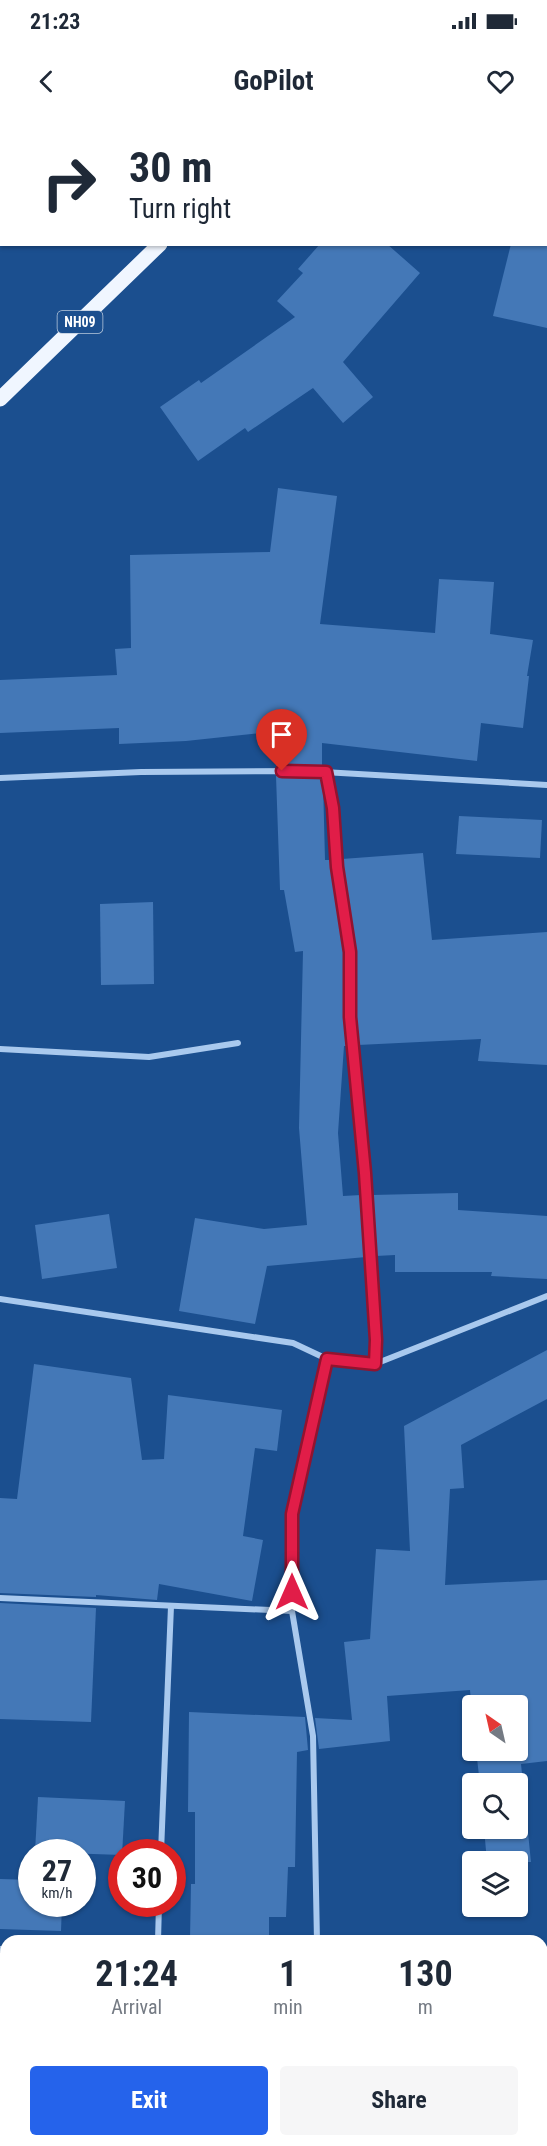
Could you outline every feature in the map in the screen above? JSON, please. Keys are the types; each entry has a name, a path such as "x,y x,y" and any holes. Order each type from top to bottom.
{"main road":[{"name":"NH09","path":"0,399 158,246"}],"street":[{"path":"0,778 141,772 326,772 547,785"},
{"path":"326,772 333,808 337,867 350,952 350,1017 365,1173 375,1314 375,1364"},
{"path":"0,1049 149,1057 238,1043"},
{"path":"0,1299 293,1343 327,1359 375,1364 547,1296"},
{"path":"317,1935 313,1736 292,1611 292,1514 327,1359"},
{"path":"0,1598 292,1611"},
{"path":"162,1839 171,1606"},
{"path":"158,1935 159,1917"}],"building":[{"path":"318,246 389,246 420,273 343,362 373,397 343,423 313,388 248,432 245,428 198,461 160,407 199,380 201,383 295,317 277,301 303,273 298,269"},
{"path":"510,246 547,246 547,328 493,316"},
{"path":"278,488 337,496 320,624 435,633 439,579 494,582 490,634 533,640 527,676 529,676 523,728 481,723 477,761 322,743 322,767 276,766 275,739 272,739 271,732 186,741 119,744 119,728 0,733 0,680 117,675 115,649 131,648 130,555 270,552"},
{"path":"276,776 322,777 323,782 325,860 331,860 345,952 347,1046 344,1046 338,1133 343,1196 361,1195 366,1257 267,1266 255,1324 179,1311 195,1218 264,1229 307,1225 299,1128 303,951 295,952 284,890 280,890"},
{"path":"459,816 542,820 540,858 456,854"},
{"path":"423,853 432,940 547,932 547,1065 478,1061 481,1039 358,1045 355,1017 355,951 342,859"},
{"path":"153,902 154,984 101,985 100,904"},
{"path":"458,1193 458,1210 547,1216 547,1279 491,1276 492,1272 395,1272 395,1255 376,1256 372,1195"},
{"path":"109,1214 117,1268 42,1279 35,1225"},
{"path":"547,1350 547,1399 461,1445 464,1488 450,1489 445,1585 547,1580 547,1761 521,1764 522,1773 479,1773 477,1761 528,1761 528,1695 470,1695 470,1690 387,1696 390,1741 319,1749 315,1718 352,1720 344,1642 370,1639 376,1549 410,1551 404,1426"},
{"path":"34,1364 131,1378 142,1460 164,1459 168,1395 282,1410 277,1451 255,1448 243,1536 263,1540 252,1601 159,1584 157,1600 96,1595 96,1597 0,1593 0,1498 17,1499"},
{"path":"0,1603 96,1608 91,1722 0,1719"},
{"path":"189,1712 305,1717 308,1750 297,1752 295,1867 288,1867 286,1917 269,1917 269,1935 190,1935 191,1884 195,1884 195,1812 188,1812"},
{"path":"38,1797 125,1801 123,1839 108,1839 108,1855 96,1854 96,1839 36,1839"},
{"path":"528,1833 531,1862 528,1862 528,1851 486,1851 485,1839 528,1839"},
{"path":"0,1879 18,1880 18,1917 62,1917 61,1931 0,1929"}],"route":[{"path":"282,771 326,772 333,808 337,867 350,952 350,1017 365,1173 376,1340 375,1364 327,1359 292,1514 292,1592"}]}
